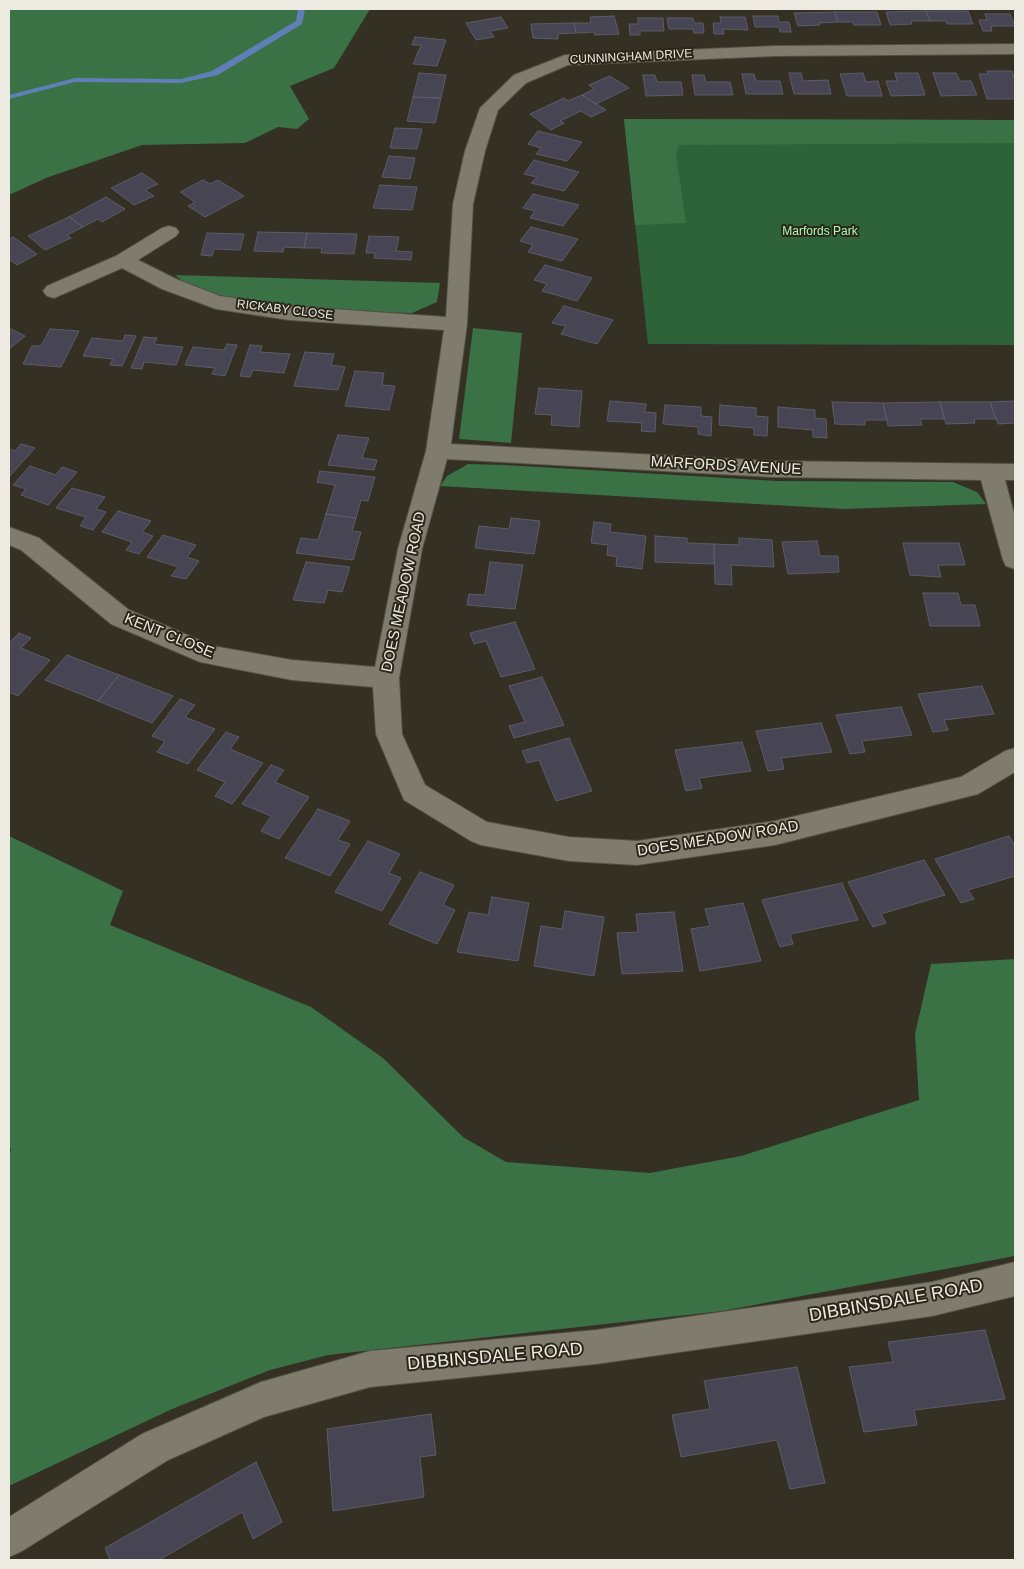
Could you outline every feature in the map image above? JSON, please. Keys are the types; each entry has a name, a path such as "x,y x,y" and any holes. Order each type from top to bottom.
{"street":[{"name":"CUNNINGHAM DRIVE","path":"438,451 456,324 463,204 475,151 489,108 520,79 565,60 775,51 1015,49"},
{"path":"54,291 123,260 169,232"},
{"name":"RICKABY CLOSE","path":"123,260 168,284 216,302 289,313 456,324"},
{"name":"MARFORDS AVENUE","path":"438,451 772,470 1015,472"},
{"name":"DOES MEADOW ROAD","path":"438,451 410,549 386,678 390,734 414,792 481,833 569,850 637,853 774,833 968,786 1015,759"},
{"path":"991,473 1015,560"},
{"name":"KENT CLOSE","path":"9,536 30,544 120,617 209,654 292,670 386,678"},
{"name":"DIBBINSDALE ROAD","path":"9,1538 155,1447 261,1400 370,1368 596,1347 932,1299 1015,1279"}],"green space":[{"path":"9,9 370,9 334,68 290,86 309,119 297,129 278,127 245,143 142,145 46,178 9,195"},
{"name":"Marfords Park","path":"624,119 1015,120 1015,345 648,344"},
{"path":"624,119 1015,120 1015,143 679,145 676,154 686,223 635,225"},
{"path":"175,275 440,283 437,302 412,313 325,311 236,300 187,285"},
{"path":"473,328 522,333 511,443 459,439"},
{"path":"468,464 777,481 953,482 977,492 986,504 844,509 440,486 447,476"},
{"path":"9,836 123,891 110,925 311,1007 383,1058 463,1137 506,1162 650,1173 741,1156 919,1100 915,1034 931,964 1015,959 1015,1256 722,1311 328,1355 270,1370 172,1409 9,1486 9,1157 11,1149 9,1148"}],"building":[{"path":"926,11 930,21 911,21 912,24 890,25 886,12"},
{"path":"926,11 968,11 973,24 947,24 946,21 930,21"},
{"path":"835,12 838,22 798,26 794,13"},
{"path":"835,12 877,12 881,25 854,25 853,22 838,22"},
{"path":"985,14 1010,14 1015,26 991,26 992,31 983,31 979,20 987,20"},
{"path":"614,16 619,34 595,35 594,32 576,33 574,23 591,23 590,17"},
{"path":"753,16 778,16 779,22 789,22 791,32 780,32 779,27 755,27"},
{"path":"501,17 508,28 490,31 494,37 476,40 466,23"},
{"path":"720,17 745,17 748,30 723,29 724,34 714,34 713,23 721,23"},
{"path":"638,18 663,18 664,31 640,31 640,35 630,35 629,24 638,24"},
{"path":"667,18 693,18 694,23 703,23 704,33 694,33 693,29 669,29"},
{"path":"574,23 576,33 558,34 558,39 533,38 531,24"},
{"path":"415,37 446,40 437,66 413,64 421,45 412,45"},
{"path":"987,71 1012,71 1015,81 1015,99 987,99 979,74 988,74"},
{"path":"419,73 446,75 441,98 413,97"},
{"path":"789,73 801,73 803,81 828,80 831,94 794,94"},
{"path":"863,73 866,82 878,81 882,96 847,96 840,74"},
{"path":"895,73 918,73 925,95 891,96 886,81 897,81"},
{"path":"933,73 956,73 960,81 971,81 977,95 941,96"},
{"path":"742,74 754,74 756,81 780,81 783,94 746,94"},
{"path":"643,75 655,75 657,82 681,82 683,95 646,96"},
{"path":"692,75 704,75 706,82 730,82 733,95 695,95"},
{"path":"610,76 629,88 596,104 582,95 594,89 589,85"},
{"path":"582,95 606,110 591,117 581,111 560,121 564,123 551,130 530,114 564,98 568,101"},
{"path":"413,97 441,98 435,123 407,121"},
{"path":"395,128 422,129 417,149 390,148"},
{"path":"538,131 582,142 567,161 536,154 541,148 528,144"},
{"path":"389,156 415,158 410,179 382,177"},
{"path":"534,160 579,172 564,191 531,183 537,177 524,174"},
{"path":"142,173 158,184 145,190 154,196 134,205 111,188"},
{"path":"203,180 210,184 218,180 244,196 205,217 188,206 195,202 180,192"},
{"path":"380,185 417,187 412,210 373,208"},
{"path":"533,194 579,205 563,226 530,218 535,211 523,208"},
{"path":"106,197 125,209 102,222 98,219 83,227 69,217"},
{"path":"69,217 83,227 67,235 71,238 45,250 28,236"},
{"path":"531,227 578,239 562,261 528,252 533,245 520,241"},
{"path":"258,232 307,233 304,248 284,247 283,252 254,251"},
{"path":"207,233 244,234 240,250 214,249 212,256 201,255"},
{"path":"307,233 357,234 354,254 321,253 322,248 304,248"},
{"path":"369,236 399,237 396,251 412,252 411,260 374,258 375,253 366,253"},
{"path":"13,237 37,254 17,265 9,259 9,239"},
{"path":"545,265 592,278 577,301 542,291 547,284 534,280"},
{"path":"564,306 613,320 597,344 561,334 566,326 552,323"},
{"path":"9,328 25,336 9,349"},
{"path":"50,329 79,331 61,367 23,364 32,346 41,346"},
{"path":"125,335 136,336 122,366 110,365 113,359 83,356 92,338 123,341"},
{"path":"144,337 157,338 154,344 183,347 176,365 144,362 142,369 131,368"},
{"path":"227,344 237,345 225,376 212,374 215,368 185,365 193,347 224,350"},
{"path":"250,345 262,346 260,352 290,354 284,373 253,370 250,377 240,376"},
{"path":"305,352 334,354 331,365 345,367 338,390 294,386"},
{"path":"355,371 384,373 382,385 395,386 389,410 345,406"},
{"path":"539,388 582,391 579,427 551,425 552,415 535,414"},
{"path":"610,401 646,404 645,412 656,413 655,432 641,431 642,423 607,421"},
{"path":"1015,401 1015,423 998,424 990,402"},
{"path":"832,402 883,403 887,420 865,420 865,425 835,424"},
{"path":"940,402 990,402 996,419 974,419 975,423 946,424"},
{"path":"940,402 944,419 920,419 922,425 888,426 883,403"},
{"path":"665,405 701,407 701,416 712,417 711,436 698,434 698,427 663,424"},
{"path":"720,405 756,408 756,416 768,417 767,436 754,435 754,428 719,425"},
{"path":"778,407 815,410 815,418 826,419 827,438 813,437 813,430 778,427"},
{"path":"338,435 369,438 362,458 377,460 374,470 328,465"},
{"path":"21,444 35,448 9,477 9,449 15,451"},
{"path":"30,466 56,475 62,467 77,472 48,505 21,495 26,489 13,485"},
{"path":"320,471 375,477 368,501 361,500 356,518 326,514 335,485 317,482"},
{"path":"72,488 105,497 96,509 106,512 93,530 80,526 86,517 56,508"},
{"path":"118,511 151,521 142,532 153,536 139,554 126,550 132,542 102,532"},
{"path":"326,514 356,518 352,531 361,532 353,560 296,553 301,538 318,540"},
{"path":"511,518 540,521 534,554 475,548 479,526 509,529"},
{"path":"594,522 611,524 610,532 646,536 642,569 616,566 617,557 607,555 608,545 591,543"},
{"path":"163,535 196,545 187,557 199,561 186,579 171,576 178,567 147,557"},
{"path":"655,536 687,538 687,543 714,544 714,564 655,562"},
{"path":"739,538 772,540 774,567 731,565 732,585 715,584 714,544 739,545"},
{"path":"817,541 820,556 838,556 839,572 788,574 782,542"},
{"path":"903,543 959,543 965,565 938,565 941,577 910,575"},
{"path":"306,562 350,567 342,592 328,590 324,603 293,600"},
{"path":"490,562 523,565 515,609 467,605 469,594 485,595"},
{"path":"923,593 958,593 961,605 975,605 980,626 930,626"},
{"path":"515,622 535,669 501,677 486,641 474,644 470,633"},
{"path":"19,633 31,638 21,648 50,660 18,696 9,692 9,643"},
{"path":"67,655 119,675 98,701 45,680"},
{"path":"119,675 173,696 152,723 98,701"},
{"path":"542,677 564,725 514,738 509,726 525,722 509,686"},
{"path":"982,686 994,714 944,720 948,730 933,732 918,694"},
{"path":"180,699 195,705 185,717 215,729 188,764 157,752 165,741 152,736"},
{"path":"901,707 912,735 862,741 865,752 850,754 836,715"},
{"path":"821,723 832,752 781,758 784,769 768,771 756,731"},
{"path":"226,732 239,737 230,749 263,763 232,804 215,796 225,782 197,770"},
{"path":"569,738 592,791 556,801 539,760 527,763 522,751"},
{"path":"742,742 751,771 699,778 702,788 686,791 675,750"},
{"path":"271,765 284,770 275,782 309,797 279,839 261,831 271,816 242,804"},
{"path":"318,809 350,821 338,840 350,844 330,876 285,858"},
{"path":"1009,836 1015,846 1015,876 968,890 974,899 961,903 935,859"},
{"path":"368,841 400,854 389,873 401,878 382,911 335,892"},
{"path":"924,860 945,895 881,914 886,923 873,927 848,882"},
{"path":"420,872 454,885 443,905 455,910 437,944 389,924"},
{"path":"842,883 858,920 790,934 793,944 780,947 762,900"},
{"path":"492,897 529,903 518,961 457,952 469,912 488,915"},
{"path":"743,903 761,961 700,971 691,929 710,926 705,909"},
{"path":"565,911 604,917 594,976 534,966 541,926 562,929"},
{"path":"674,912 683,971 622,974 617,933 638,932 636,914"},
{"path":"985,1330 1005,1399 914,1410 917,1425 864,1432 849,1367 893,1362 888,1342"},
{"path":"797,1367 825,1483 790,1489 777,1440 681,1457 672,1415 710,1409 704,1381"},
{"path":"431,1414 436,1455 420,1457 424,1497 333,1511 327,1429"},
{"path":"256,1462 282,1522 253,1539 242,1512 159,1560 110,1560 105,1548"}],"waterway":[{"path":"9,97 75,80 181,81 215,73 299,22 301,9"}]}
